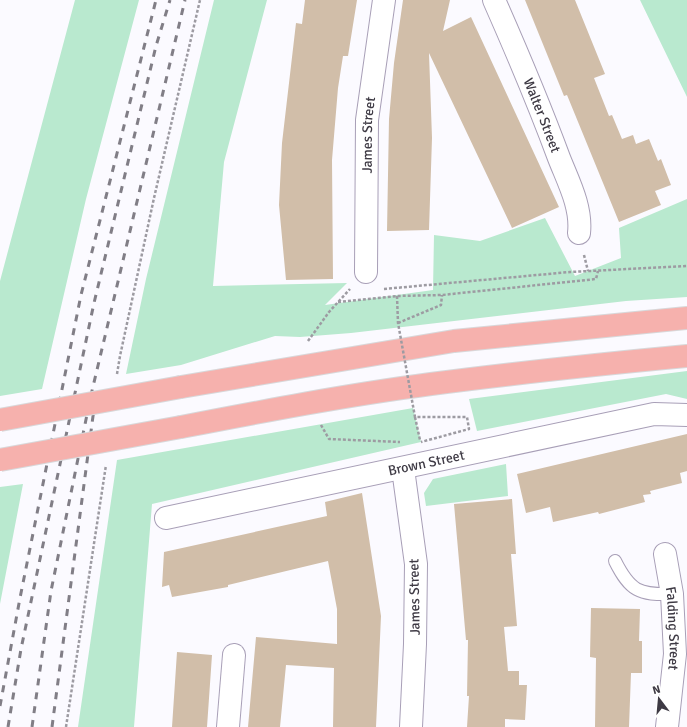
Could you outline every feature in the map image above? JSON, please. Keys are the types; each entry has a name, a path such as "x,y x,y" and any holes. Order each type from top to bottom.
{"main road":[{"path":"0,420 182,387 454,341 687,318"},
{"path":"0,460 308,403 430,384 537,371 687,356"}],"street":[{"name":"James Street","path":"366,272 367,120 384,0"},
{"name":"Walter Street","path":"494,0 546,124 576,204 580,224 579,233"},
{"name":"Brown Street","path":"166,518 403,469 654,414 687,415"},
{"name":"James Street","path":"403,469 416,564 415,644 411,727"},
{"name":"Falding Street","path":"665,554 672,594 675,654 667,727"},
{"path":"228,727 234,655"}],"lane":[{"path":"615,561 624,578 635,589 648,594 672,594"}],"path":[{"path":"117,379 120,356 152,206 200,0"},
{"path":"379,289 570,272 687,266"},
{"path":"338,302 397,296 442,295 596,279 598,271"},
{"path":"303,366 308,340 338,302 366,272"},
{"path":"348,292 356,291"},
{"path":"398,323 441,305 442,295"},
{"path":"397,296 398,323 421,442"},
{"path":"308,403 329,439 405,442"},
{"path":"413,442 421,442 469,429 467,417 415,417"},
{"path":"66,727 106,461"}],"green space":[{"path":"75,0 139,0 86,199 42,389 0,396 0,281"},
{"path":"214,0 267,0 224,162 213,286 347,283 325,305 433,290 434,235 480,241 545,218 575,276 621,258 619,228 687,199 687,297 626,301 351,333 300,337 275,336 181,365 126,374 146,279"},
{"path":"640,0 687,0 687,97"},
{"path":"687,371 687,399 666,394 477,431 469,399"},
{"path":"413,408 421,442 152,504 134,727 78,727 117,460"},
{"path":"506,464 508,496 426,506 424,493 433,479"},
{"path":"23,484 0,604 0,487"}],"building":[{"path":"305,0 357,0 348,56 343,56 338,88 332,160 333,279 286,280 279,205 282,143 296,23 302,24"},
{"path":"403,0 450,0 443,31 471,17 559,207 512,228 429,53 432,138 429,230 387,231 389,119 394,63"},
{"path":"525,0 575,0 605,74 594,78 609,116 612,115 622,139 633,135 636,144 649,139 658,161 661,159 671,185 655,191 661,205 619,222 567,95 564,96"},
{"path":"687,434 687,471 680,473 682,483 650,491 651,494 643,495 645,502 599,514 598,512 553,522 550,507 526,513 517,474"},
{"path":"362,493 381,616 376,727 333,727 334,668 286,665 280,727 248,727 256,637 337,644 337,609 328,561 228,585 228,587 172,597 169,585 162,587 164,552 327,516 325,502"},
{"path":"512,499 516,554 511,554 517,626 504,627 508,671 519,671 519,685 527,685 525,720 505,719 505,727 467,727 469,696 467,696 468,640 466,640 454,504"},
{"path":"591,608 640,609 639,641 642,641 642,673 631,673 629,727 595,727 596,658 590,657"},
{"path":"177,652 212,655 207,727 172,727"}],"railway":[{"path":"0,706 20,598 81,295 156,0"},
{"path":"8,727 21,649 94,303 156,46 170,0"},
{"path":"32,727 51,591 91,395 185,0"},
{"path":"52,727 95,401"}]}
